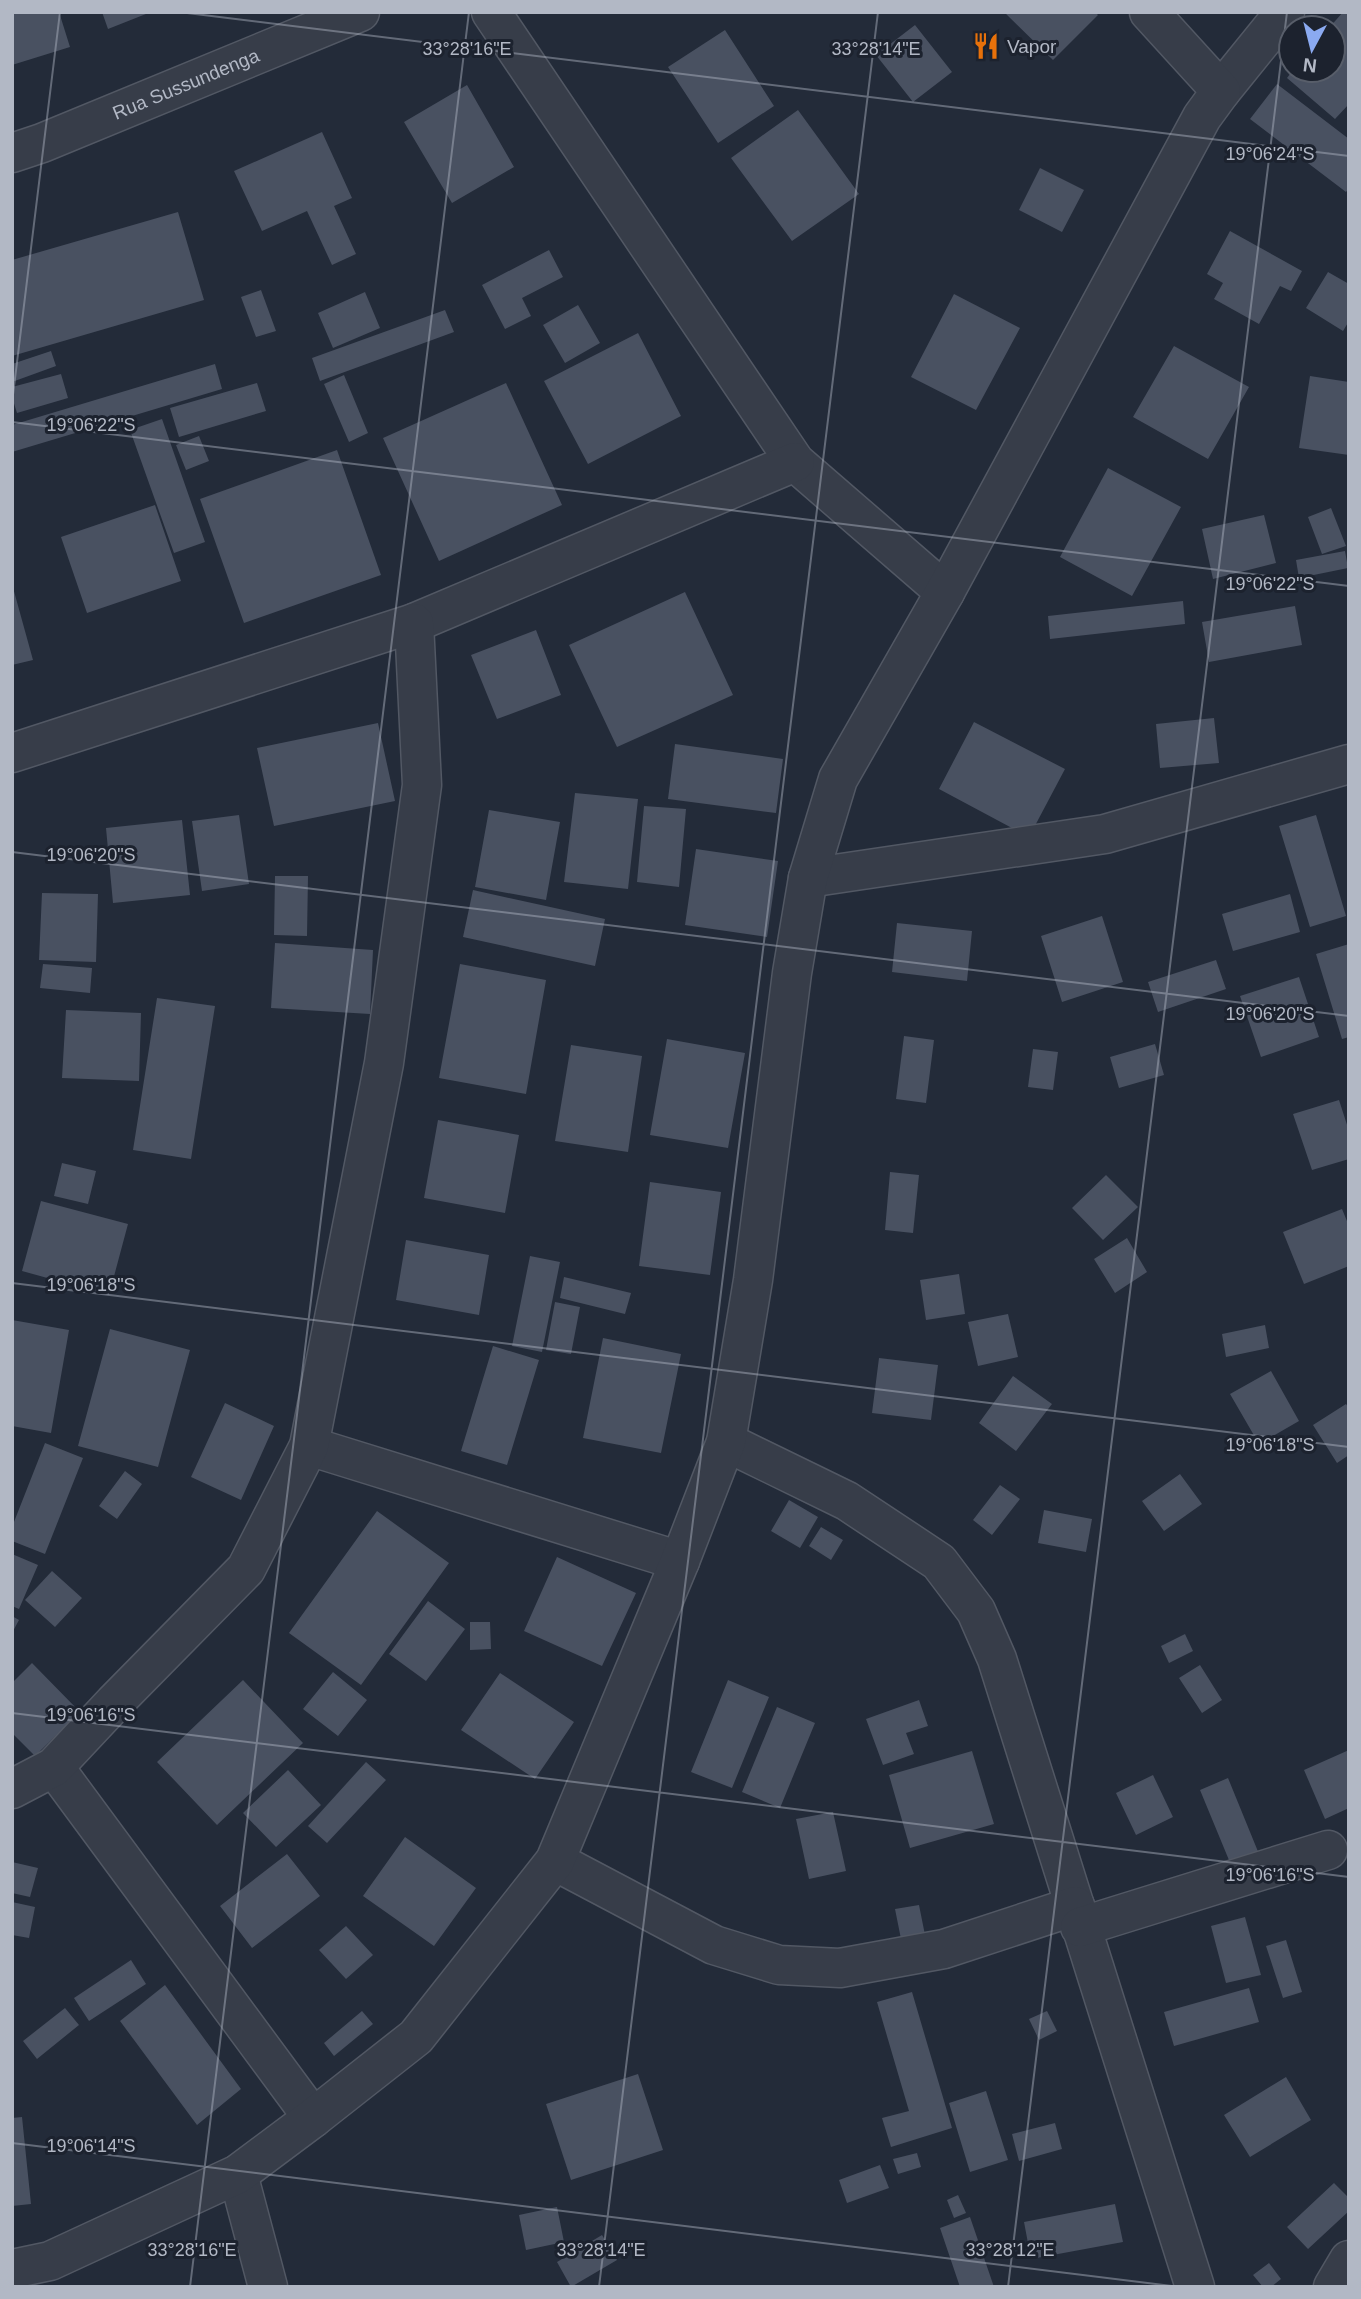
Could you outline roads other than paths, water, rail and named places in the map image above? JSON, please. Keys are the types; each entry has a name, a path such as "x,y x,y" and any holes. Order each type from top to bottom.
{"street":[{"name":"Rua Sussundenga","path":"12,153 360,12"},
{"path":"491,12 795,462 944,592"},
{"path":"1149,12 1221,91"},
{"path":"12,2269 50,2261 238,2174 313,2118 416,2037 555,1861 680,1562 726,1442 752,1280 792,973 808,878 838,779 944,592 1202,117 1285,12"},
{"path":"12,753 414,623 795,462"},
{"path":"12,1789 54,1767 246,1569 309,1446 384,1063 422,785 414,623"},
{"path":"808,878 1105,834 1349,764"},
{"path":"726,1442 847,1501 939,1562 976,1611 997,1659 1195,2287"},
{"path":"309,1446 680,1562"},
{"path":"54,1767 313,2118"},
{"path":"555,1861 714,1945 779,1965 839,1968 944,1949 1328,1850"},
{"path":"238,2174 268,2287"},
{"path":"1334,2287 1349,2260"}],"place":[{"name":"Vapor","path":"986,46"}]}
